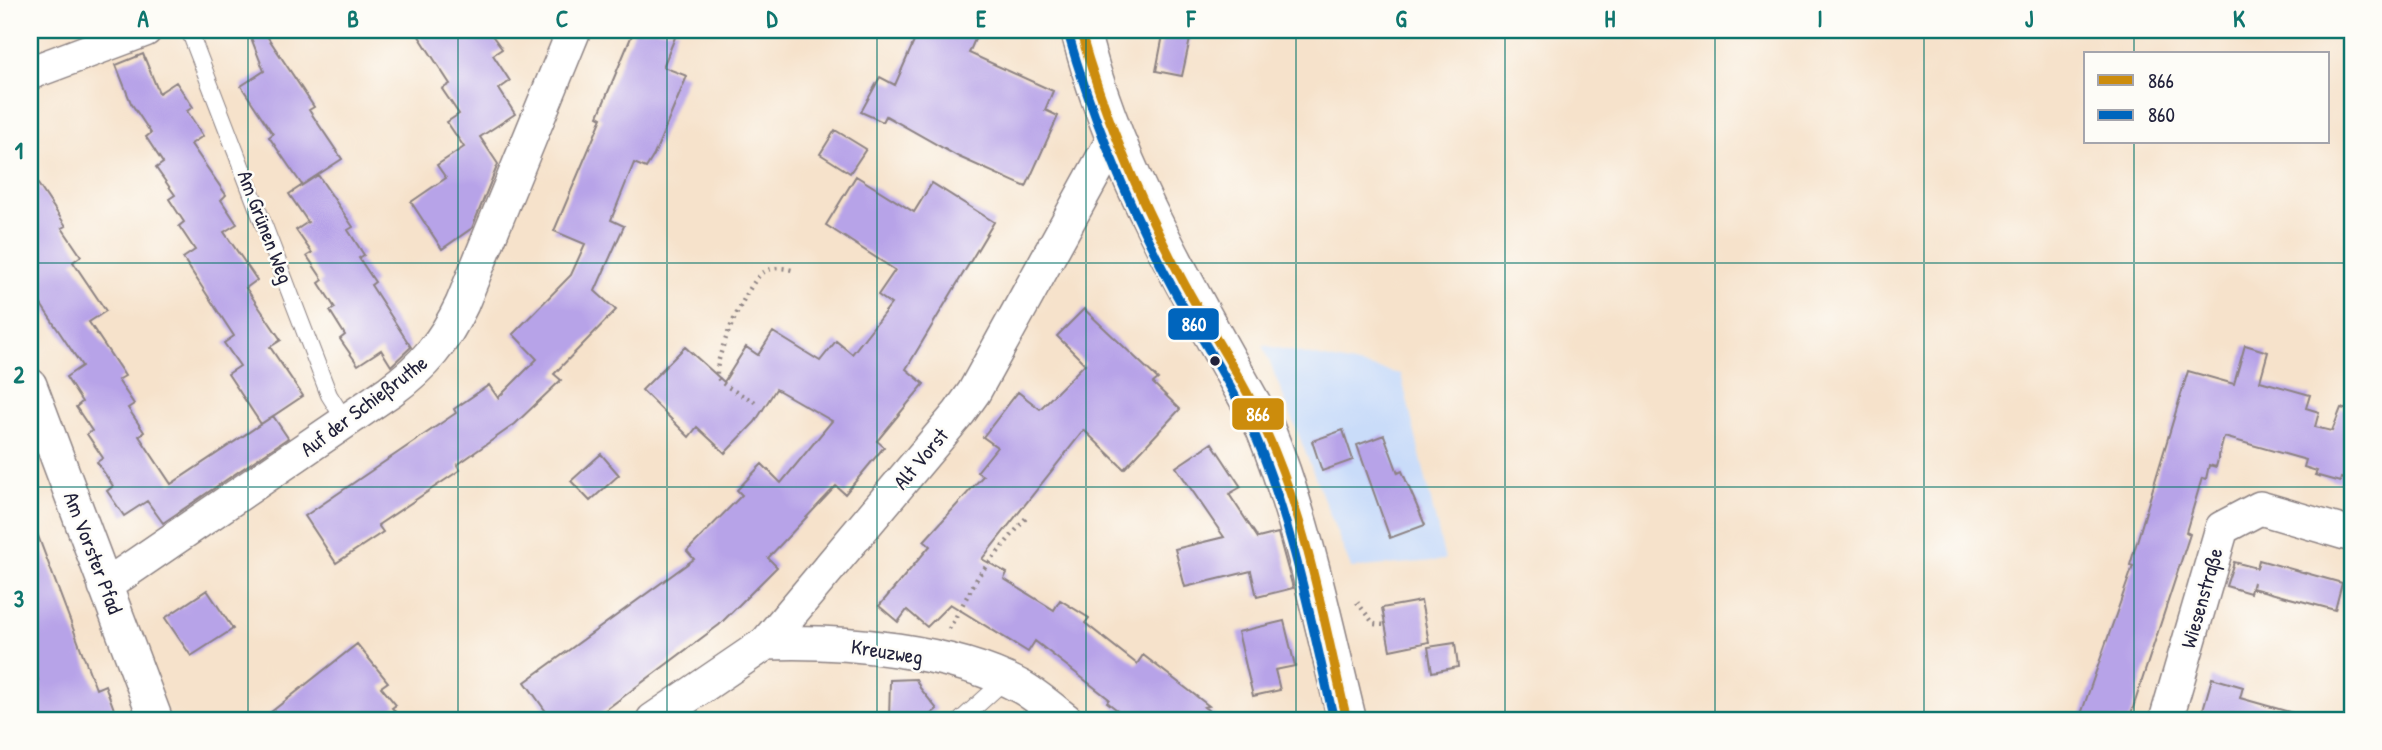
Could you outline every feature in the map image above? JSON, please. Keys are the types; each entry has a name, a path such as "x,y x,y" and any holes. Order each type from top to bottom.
{"street":[{"path":"30,73 145,30"},
{"name":"Auf der Schießruthe","path":"106,586 346,422 429,360 449,332 574,30"},
{"path":"1080,30 1115,135 1145,202 1265,428 1277,458 1299,529 1347,720"},
{"name":"Alt Vorst","path":"653,720 766,643 968,402 1115,135"},
{"name":"Am Vorster Pfad","path":"30,385 156,720"},
{"name":"Wiesenstraße","path":"2166,720 2222,528 2260,508 2352,535"},
{"name":"Kreuzweg","path":"766,643 815,641 966,665 1023,688 1066,720"}],"lane":[{"name":"Am Grünen Weg","path":"189,30 329,395 346,422"},
{"path":"961,720 1005,680"}],"path":[{"path":"755,402 720,380 718,363 738,310 756,279 770,269 792,270"},
{"path":"933,659 979,575 1026,518"},
{"path":"1354,590 1357,603 1374,624 1385,625"}],"shaded area":[{"path":"1263,345 1401,374 1445,560 1351,568"}],"building":[{"path":"248,30 263,30 314,107 309,110 342,159 302,185 269,137 273,134 241,86 264,71"},
{"path":"415,30 488,30 502,49 493,55 510,81 499,89 515,114 480,137 498,164 472,228 442,249 411,202 446,178 437,165 464,147 447,122 459,114 442,89 450,84"},
{"path":"634,30 678,30 663,67 687,76 654,155 646,168 634,163 611,220 624,226 595,291 616,310 554,374 561,380 515,424 457,465 460,470 378,525 383,532 336,563 305,516 456,413 454,409 489,385 498,398 537,359 513,334 571,275 585,244 554,231 602,118 598,116"},
{"path":"919,30 979,30 969,53 1053,91 1045,110 1058,116 1026,187 959,157 886,116 883,122 861,112 880,77 895,85"},
{"path":"1164,30 1192,30 1182,76 1156,71"},
{"path":"143,54 159,93 176,82 193,107 187,111 203,136 191,144 226,195 221,200 237,224 224,232 257,280 246,288 281,340 270,347 303,396 261,424 228,374 240,366 224,343 234,336 183,258 195,250 179,226 184,222 169,199 175,195 156,168 163,163 146,137 151,133 131,103 116,65"},
{"path":"835,130 866,149 850,173 820,154"},
{"path":"30,172 66,226 62,228 81,256 73,262 106,311 89,322 125,376 118,380 134,404 128,408 144,432 139,436 171,484 273,416 288,438 163,523 147,501 124,516 107,491 113,486 97,462 103,458 87,434 92,431 76,407 82,402 66,377 82,366 30,288"},
{"path":"318,175 353,227 348,230 364,255 359,258 375,282 371,285 411,347 391,366 381,350 358,365 340,339 345,335 330,311 335,308 319,283 323,280 307,256 312,253 296,230 308,222 289,194"},
{"path":"856,176 914,212 932,183 994,222 906,369 924,384 877,441 884,447 845,494 836,486 768,558 777,567 719,625 592,720 552,720 525,682 694,559 687,551 742,495 737,490 762,464 781,483 832,421 776,389 755,422 725,453 697,427 689,437 642,390 685,347 724,382 746,347 758,355 773,332 820,361 836,341 852,354 891,304 878,295 895,270 826,225"},
{"path":"1084,309 1158,379 1153,383 1180,409 1124,469 1084,430 982,559 1007,573 1004,579 1054,610 1060,600 1089,618 1085,623 1137,664 1143,655 1209,706 1204,707 1221,720 1130,720 1107,702 1109,699 1035,641 1028,652 950,604 927,627 907,610 898,622 879,606 930,546 924,541 983,476 977,472 997,447 983,437 1018,392 1040,409 1085,364 1057,336"},
{"path":"2245,345 2268,352 2260,381 2310,395 2306,408 2319,412 2315,427 2332,431 2341,408 2352,411 2352,481 2341,478 2340,482 2315,475 2317,471 2304,467 2306,460 2224,437 2216,467 2209,465 2206,479 2202,478 2186,532 2190,534 2129,720 2079,720 2133,566 2130,565 2188,371 2234,384"},
{"path":"1343,430 1353,460 1322,471 1312,441"},
{"path":"1384,435 1398,473 1402,471 1425,525 1390,538 1357,445"},
{"path":"1212,443 1241,487 1229,494 1258,538 1278,533 1293,588 1257,597 1251,571 1185,587 1175,549 1224,537 1176,467"},
{"path":"601,454 619,475 590,501 571,481"},
{"path":"32,520 96,689 105,685 118,720 30,720 30,683 38,680 30,658"},
{"path":"2259,560 2342,583 2335,610 2252,588 2253,582 2250,593 2226,586 2234,562 2257,568"},
{"path":"207,590 233,629 191,656 165,618"},
{"path":"1421,601 1429,642 1390,650 1382,608"},
{"path":"1284,621 1295,666 1275,670 1280,690 1253,696 1238,632"},
{"path":"1455,643 1458,667 1432,672 1428,647"},
{"path":"357,644 388,682 381,687 396,705 392,708 402,720 261,720"},
{"path":"2212,678 2243,687 2240,698 2293,713 2292,720 2200,720"},
{"path":"916,679 937,709 924,720 889,720 890,680"}],"transit line":[{"name":"866","path":"1080,30 1101,96 1139,192 1185,285 1247,392 1280,464 1313,572 1347,720"},
{"name":"860","path":"1068,33 1089,100 1128,198 1175,292 1255,435 1291,540 1334,720"}]}
